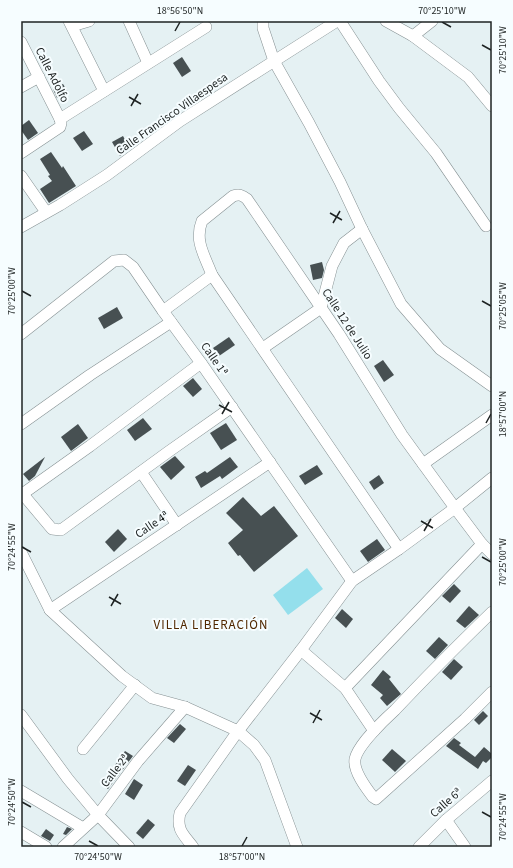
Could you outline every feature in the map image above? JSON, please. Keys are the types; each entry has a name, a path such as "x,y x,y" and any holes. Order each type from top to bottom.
{"street":[{"path":"89,21 71,24 104,92"},
{"path":"129,21 148,63"},
{"path":"263,21 263,28 274,61 340,182 362,229 401,304 440,349 492,386"},
{"path":"338,21 399,108 436,153 486,226"},
{"name":"Calle Francisco Villaespesa","path":"21,227 60,205 107,175 180,121 274,61 318,26 338,21"},
{"path":"386,21 413,36 468,77 492,106"},
{"path":"413,36 432,21"},
{"path":"21,153 60,127 60,119 206,27"},
{"name":"Calle Adolfo","path":"21,42 60,119"},
{"path":"21,87 38,77"},
{"path":"21,176 46,212"},
{"name":"Calle 12 de Julio","path":"212,275 199,243 200,227 202,222 207,217 233,196 238,194 242,195 247,199 321,308 402,435 482,544 492,554"},
{"path":"263,348 321,308 332,266 344,243 362,229"},
{"name":"Calle 1ª","path":"21,334 114,261 124,260 133,267 352,581"},
{"path":"163,311 212,275 399,549"},
{"path":"21,424 90,375 172,322"},
{"path":"201,363 90,446 22,494 52,529 61,530 232,407"},
{"path":"423,464 492,415"},
{"name":"Calle 4ª","path":"50,610 270,462"},
{"path":"141,472 177,525"},
{"path":"193,847 182,832 179,825 180,813 238,731 352,581 455,508 492,478"},
{"path":"345,688 482,544"},
{"path":"21,552 50,610 122,676 152,698 185,707 238,731 254,745 265,760 297,847"},
{"path":"492,612 374,731 357,753 354,761 360,778 372,798 376,799 465,719 492,692"},
{"path":"301,650 345,688 374,731"},
{"path":"83,749 135,685"},
{"name":"Calle 2ª","path":"63,847 98,815 138,761 185,707"},
{"path":"21,715 98,815 129,847"},
{"name":"Calle 6ª","path":"419,847 446,820 491,786"},
{"path":"21,791 83,828"},
{"path":"446,820 465,847"},
{"path":"21,832 46,847"}],"shaded area":[{"path":"307,568 323,589 288,615 273,595"}],"building":[{"path":"182,57 191,71 182,77 173,63"},
{"path":"63,84 68,92 57,98 53,89"},
{"path":"29,120 38,133 28,140 21,130 21,126"},
{"path":"84,131 93,144 82,151 73,138"},
{"path":"123,136 130,149 120,156 112,142"},
{"path":"51,152 62,168 63,166 76,186 49,203 40,189 52,181 40,159"},
{"path":"322,262 324,270 322,278 313,280 310,265"},
{"path":"117,307 123,318 104,329 98,318"},
{"path":"229,337 235,345 219,356 213,348"},
{"path":"383,360 394,375 384,382 374,366"},
{"path":"193,378 202,389 193,397 183,386"},
{"path":"143,418 152,429 135,441 127,430"},
{"path":"226,423 237,440 221,450 210,433"},
{"path":"78,424 88,438 71,451 61,437"},
{"path":"175,456 185,467 171,480 160,467"},
{"path":"45,457 35,476 29,481 23,474"},
{"path":"230,457 238,467 222,479 220,476 201,488 195,477 205,471 207,473"},
{"path":"317,465 323,474 305,485 299,476"},
{"path":"379,475 384,483 374,490 369,482"},
{"path":"243,497 261,516 274,506 298,536 254,572 240,555 238,556 228,543 243,530 226,513"},
{"path":"118,529 127,539 114,552 105,542"},
{"path":"377,539 385,550 368,562 360,551"},
{"path":"454,584 461,591 450,603 442,596"},
{"path":"469,606 479,615 465,628 456,621"},
{"path":"342,609 353,619 346,628 335,618"},
{"path":"439,637 448,645 435,659 426,651"},
{"path":"454,659 463,667 451,680 442,672"},
{"path":"383,670 391,677 389,679 401,694 387,706 380,698 383,695 371,685"},
{"path":"483,711 488,716 479,725 474,720"},
{"path":"180,724 186,729 174,743 167,738"},
{"path":"454,738 461,743 459,745 475,757 484,747 492,754 492,757 486,763 483,761 478,769 446,746"},
{"path":"392,749 406,761 395,772 382,760"},
{"path":"125,751 133,756 108,789 102,784"},
{"path":"188,765 196,770 185,786 177,781"},
{"path":"134,779 143,785 134,800 125,794"},
{"path":"148,819 155,825 143,839 136,833"},
{"path":"67,827 72,829 66,835 63,834"},
{"path":"46,829 54,835 50,841 41,836"}],"district":[{"name":"VILLA LIBERACIÓN","path":"211,625"}]}
